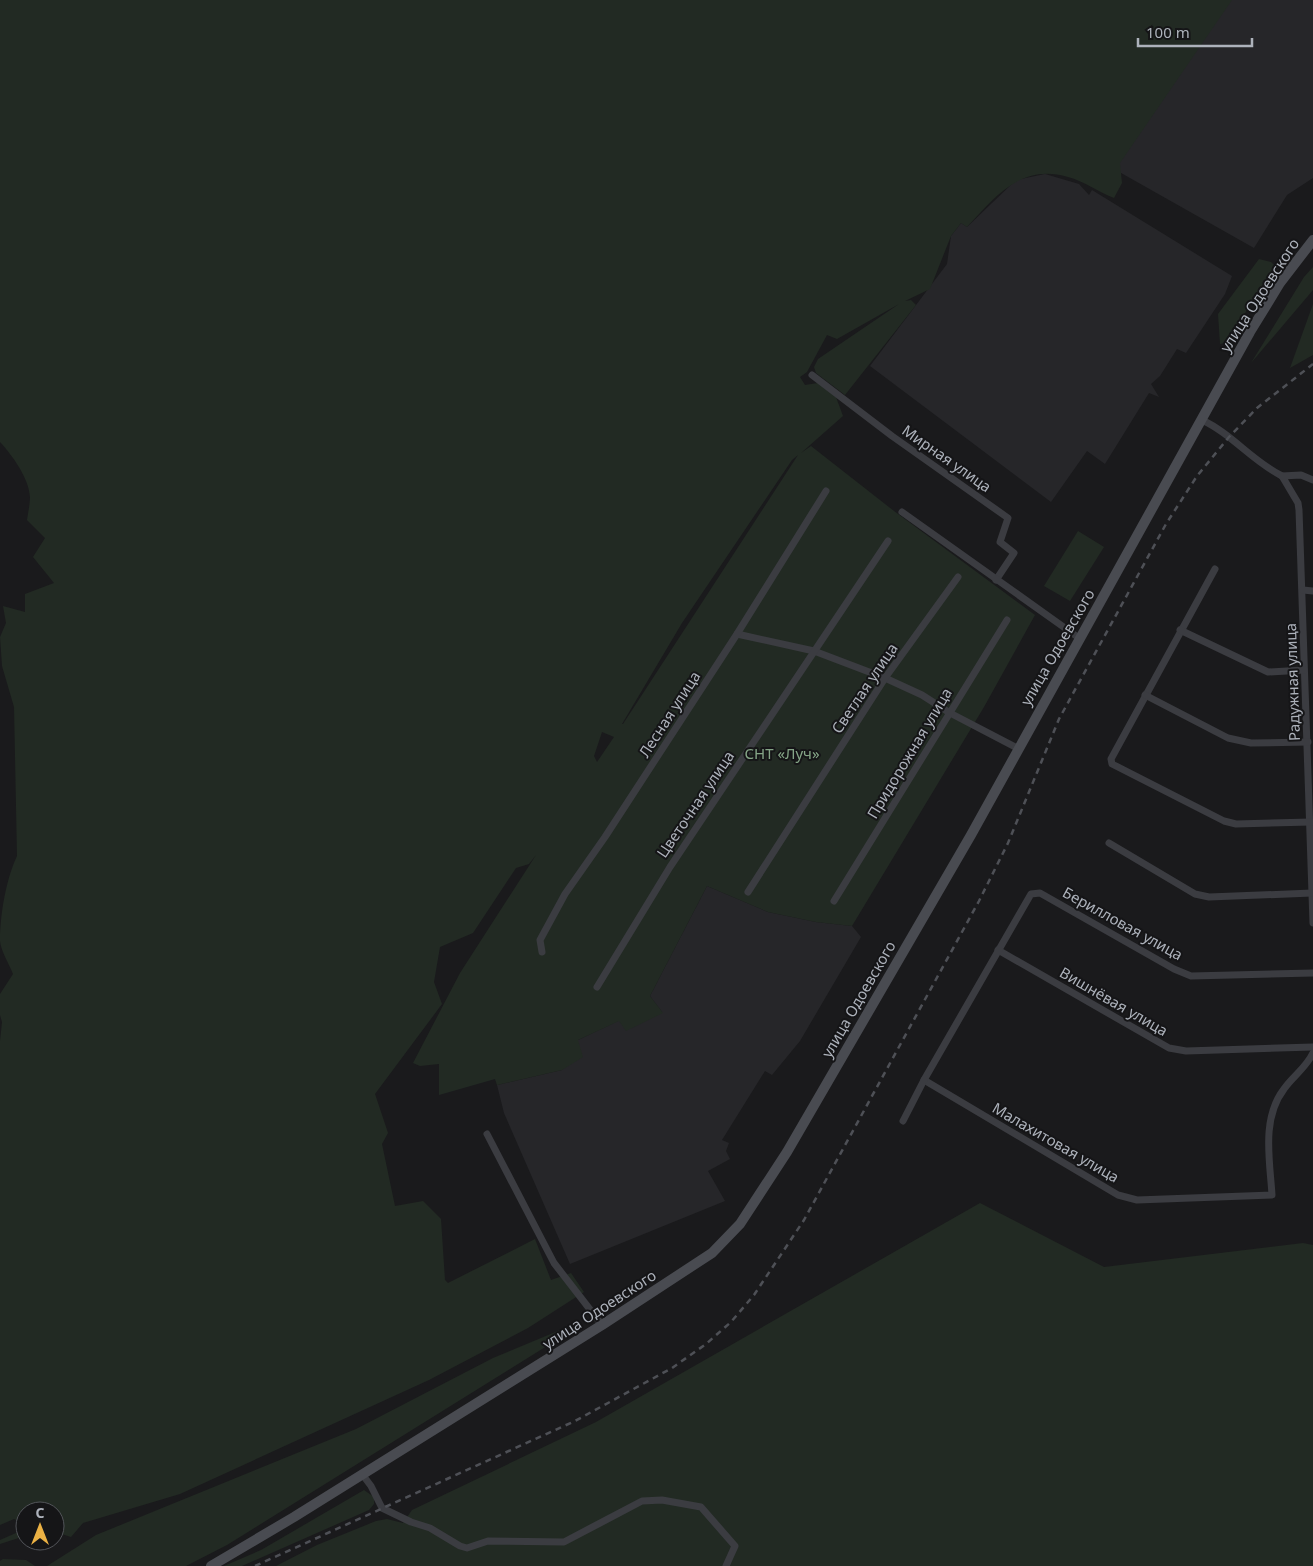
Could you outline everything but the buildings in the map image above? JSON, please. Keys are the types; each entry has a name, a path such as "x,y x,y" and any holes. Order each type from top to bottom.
{"street":[{"name":"улица Одоевского","path":"210,1566 602,1325 712,1253 744,1219 787,1152 971,835 1017,748 1250,332 1280,284 1313,240"},
{"name":"Мирная улица","path":"812,375 1008,518 1000,542 1014,553 996,580"},
{"path":"1202,420 1215,427 1265,468 1282,476 1301,476 1313,480"},
{"name":"Радужная улица","path":"1282,476 1298,503 1299,510 1313,923"},
{"name":"Лесная улица","path":"542,952 540,940 565,894 605,838 737,634 826,491"},
{"path":"902,512 1079,638"},
{"name":"Цветочная улица","path":"597,987 670,867 888,541"},
{"path":"1215,569 1111,759 1112,764 1224,820 1236,824 1310,822"},
{"name":"Светлая улица","path":"748,892 885,678 958,577"},
{"path":"1303,590 1313,591"},
{"name":"Придорожная улица","path":"834,901 1007,620"},
{"path":"1180,630 1268,672 1304,670"},
{"path":"737,634 814,650 885,678 922,695 950,713 1017,748"},
{"path":"1145,695 1228,738 1251,743 1308,742"},
{"path":"1110,842 1195,894 1209,897 1312,893"},
{"name":"Берилловая улица","path":"998,950 1031,894 1040,893 1174,969 1191,976 1313,973"},
{"path":"903,1121 924,1080 998,950"},
{"name":"Вишнёвая улица","path":"998,950 1169,1048 1186,1051 1313,1047"},
{"name":"Малахитовая улица","path":"924,1080 1118,1195 1137,1200 1272,1195 1268,1136 1272,1112 1283,1090 1308,1063 1313,1053"},
{"path":"487,1134 554,1263 602,1325"},
{"path":"362,1474 382,1508 411,1522 430,1528 460,1546 467,1548 488,1541 564,1542 642,1501 662,1500 701,1507 735,1546 726,1566"}],"shaded area":[{"path":"1224,0 1313,0 1313,178 1287,195 1254,248 1114,169"},
{"path":"1045,174 1079,184 1089,195 1092,190 1232,276 1225,294 1186,353 1177,349 1160,376 1151,384 1159,397 1149,393 1105,464 1087,451 1051,502 870,366 947,264 951,236 961,223 967,227 1016,180"},
{"path":"707,886 768,912 816,922 852,926 861,937 800,1041 772,1075 765,1071 722,1140 729,1143 726,1151 730,1159 708,1171 725,1201 570,1264 504,1113 497,1085 562,1070 578,1040 620,1020 662,1012 650,996"}],"green space":[{"name":"СНТ «Луч»","path":"0,0 1232,0 1120,163 1122,183 1114,198 1074,179 1051,174 1036,175 1010,186 999,194 967,227 961,223 951,236 930,289 905,301 911,300 916,305 845,395 816,373 814,367 818,359 899,304 837,339 827,335 807,372 800,377 805,385 818,383 836,397 843,416 801,453 811,446 894,511 1035,615 984,707 852,926 816,922 768,912 707,886 650,996 663,1013 626,1031 619,1021 578,1040 583,1057 562,1070 497,1085 495,1079 439,1095 439,1064 420,1066 413,1063 460,973 536,855 529,864 516,868 473,933 440,947 434,982 442,1004 375,1094 388,1133 382,1144 395,1206 423,1201 441,1219 445,1280 448,1283 535,1239 551,1280 571,1273 584,1292 528,1328 429,1380 180,1494 83,1523 71,1537 65,1535 65,1501 15,1501 15,1519 0,1525 0,1041 2,1022 0,994 13,974 3,953 0,941 4,897 17,856 14,707 2,666 0,637 6,623 3,606 25,612 25,594 54,583 33,557 45,538 27,520 29,490 27,482 15,460 0,442","holes":["798,455 623,724 682,623 792,460","602,732 614,737 597,762 594,756"]},
{"path":"1259,259 1271,262 1275,266 1226,343 1220,344 1218,314"},
{"path":"1313,267 1313,290 1251,363 1304,277"},
{"path":"1313,304 1313,355 1290,368"},
{"path":"1078,531 1104,547 1070,601 1044,586"},
{"path":"980,1203 1104,1267 1303,1243 1313,1245 1313,1566 276,1566 317,1545 376,1521 387,1519 403,1523 412,1510 596,1422"},
{"path":"579,1326 227,1545 186,1566 47,1566 96,1535 356,1429 493,1358 565,1328"},
{"path":"364,1490 374,1497 374,1504 369,1510 242,1566 224,1566 261,1550"},
{"path":"15,1533 15,1539 0,1544 0,1540"},
{"path":"3,1559 26,1560 35,1566 0,1566 0,1561"}],"railway":[{"path":"255,1566 575,1421 672,1368 706,1344 731,1322 754,1295 804,1220 979,901 1008,843 1059,719 1166,524 1197,476 1229,437 1257,408 1313,364"}]}
